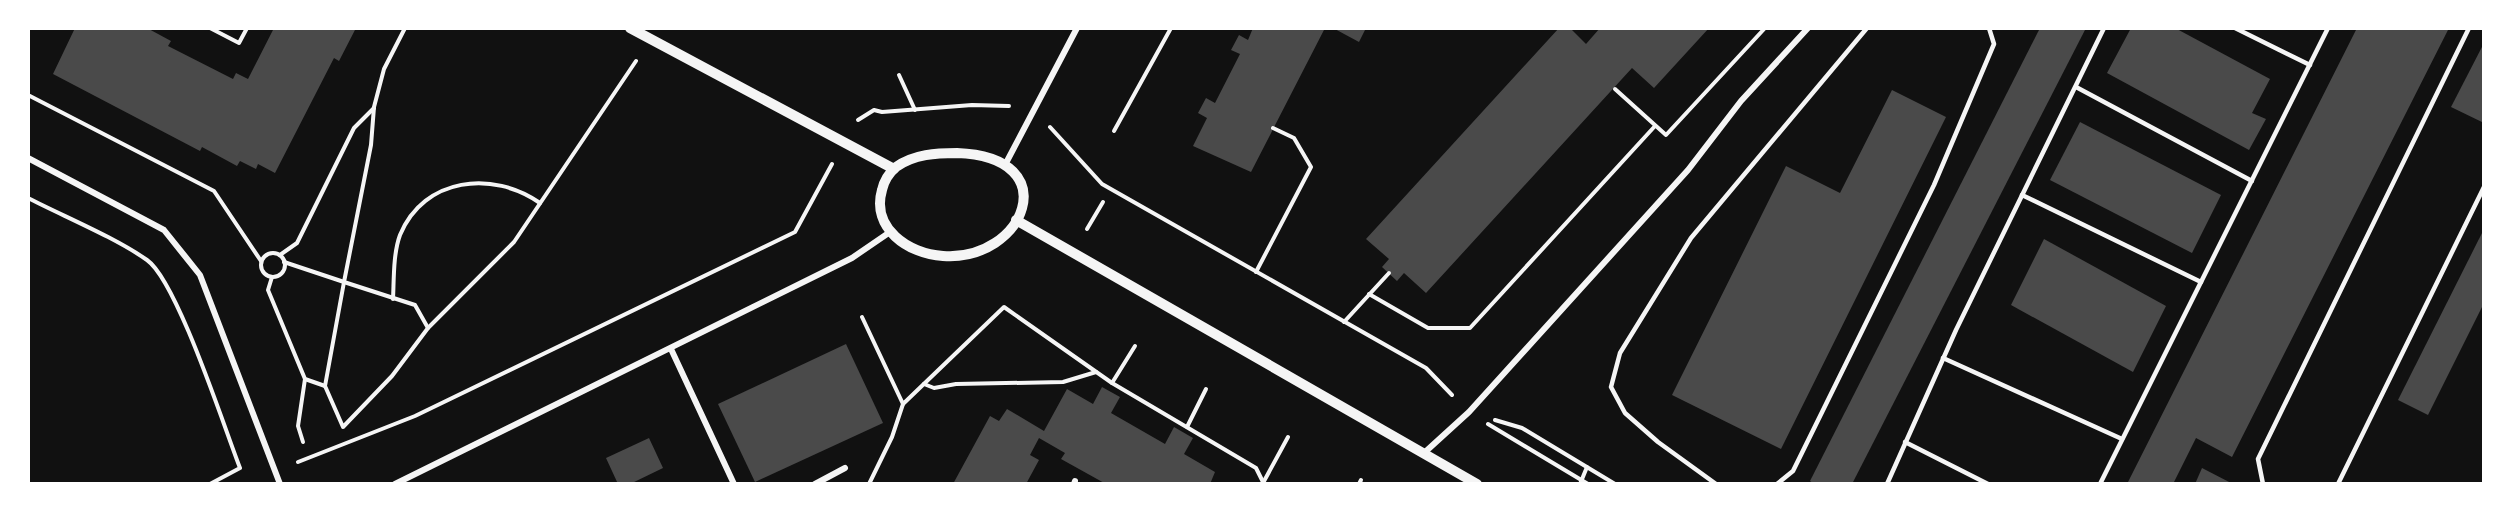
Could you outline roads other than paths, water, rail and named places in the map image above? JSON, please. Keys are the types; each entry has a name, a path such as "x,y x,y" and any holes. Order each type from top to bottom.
{"street":[{"path":"630,28 894,169"},
{"path":"1006,163 1077,28"},
{"path":"1424,453 1469,412 1688,170 1741,101 1808,28"},
{"path":"942,153 973,153 1006,163 1022,185 1024,205 1005,238 959,255 944,256 925,253 910,246 890,232 881,220 879,200 885,181 894,169 912,159 942,153"},
{"path":"28,159 164,231 200,275 280,483"},
{"path":"1016,220 1477,483"},
{"path":"394,483 671,349 852,258 890,232"},
{"path":"671,349 734,483"},
{"path":"815,483 845,468"}],"lane":[{"path":"1716,483 1658,442 1625,413 1611,387 1620,353 1691,238 1867,28"},
{"path":"1777,483 1793,471 1934,185 1994,44 1989,28"},
{"path":"1887,483 1943,358 2104,28"},
{"path":"2235,28 2310,65"},
{"path":"2100,483 2328,28"},
{"path":"2263,483 2258,459 2469,28"},
{"path":"2076,87 2252,181"},
{"path":"2338,483 2484,187"},
{"path":"2022,195 2201,282"},
{"path":"1943,358 2122,439"},
{"path":"1905,442 1988,483"},
{"path":"1704,483 1707,477"}]}
